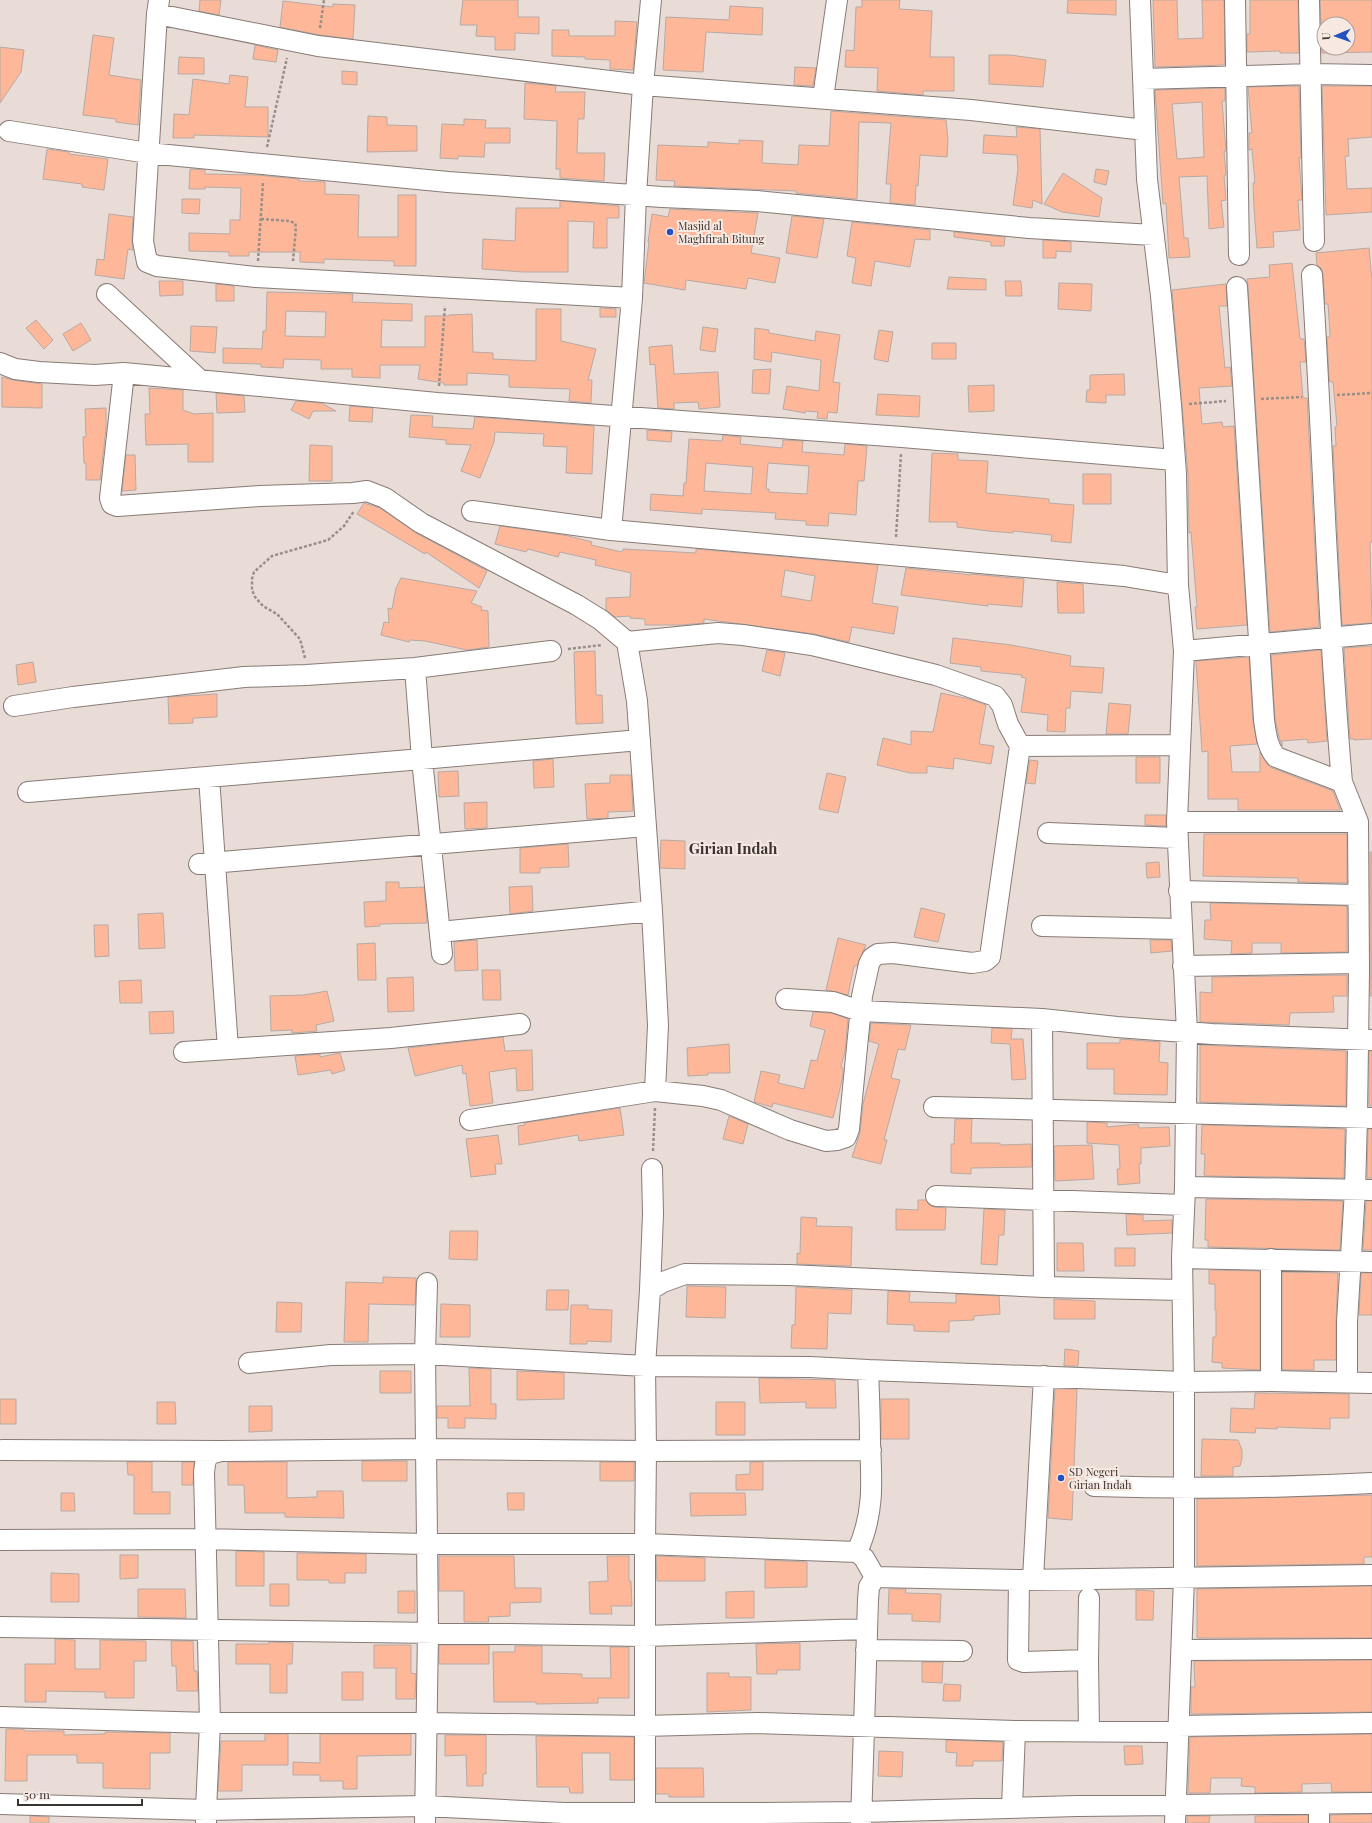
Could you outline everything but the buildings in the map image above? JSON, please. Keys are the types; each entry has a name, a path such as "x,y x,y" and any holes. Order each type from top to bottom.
{"street":[{"path":"611,530 620,416 632,298 636,195 643,85 651,0"},
{"path":"823,98 837,0"},
{"path":"1140,0 1147,179 1171,405 1178,585 1184,651 1177,830 1187,1032 1187,1114 1182,1258 1184,1382 1184,1577 1182,1650 1177,1729 1176,1814"},
{"path":"1235,0 1239,255"},
{"path":"1309,0 1314,241"},
{"path":"632,298 291,280 157,266 147,262 143,241 158,7 291,41 318,46 643,85 971,110 1145,130"},
{"path":"1142,79 1310,74 1372,75"},
{"path":"9,131 148,153 448,182 636,195 757,201 1029,228 1154,235"},
{"path":"1312,275 1320,396 1332,638 1342,782 1358,822 1357,895 1364,968 1366,1040 1364,1190 1351,1261 1347,1322 1347,1382"},
{"path":"1237,287 1264,720 1267,738 1272,752 1276,757 1342,782"},
{"path":"107,294 200,380"},
{"path":"0,363 15,369 39,372 95,375 124,373 437,403 902,437 1174,460"},
{"path":"124,373 110,498 112,504 117,506 260,496 353,493 367,491 385,498 421,523 577,605 600,620 627,642 637,701 652,911 658,1025 656,1091"},
{"path":"472,511 611,530 1124,576 1178,585"},
{"path":"470,1120 656,1091 703,1096 721,1100 790,1130 826,1141 837,1140 846,1137 849,1129 860,1012 869,964 878,954 908,954 972,963 985,961 990,957 1020,746 1008,724 1002,705 995,696 936,675 812,645 718,633 627,642"},
{"path":"1184,651 1372,634"},
{"path":"14,706 73,697 244,677 306,675 415,668 551,651"},
{"path":"415,668 430,845 442,954"},
{"path":"28,792 640,740"},
{"path":"1020,746 1180,745"},
{"path":"209,777 206,863 228,1049"},
{"path":"1048,833 1177,830 1358,822"},
{"path":"206,863 646,826"},
{"path":"1179,891 1357,895"},
{"path":"440,932 652,911"},
{"path":"1042,926 1181,929"},
{"path":"1183,966 1364,968"},
{"path":"786,999 834,1002 860,1012 1042,1019 1187,1032 1366,1040"},
{"path":"1042,1019 1044,1287"},
{"path":"184,1052 391,1038 520,1024"},
{"path":"934,1107 1365,1118"},
{"path":"645,1818 645,1366 653,1214 652,1170"},
{"path":"936,1196 1044,1200 1364,1190"},
{"path":"1182,1258 1372,1262"},
{"path":"1271,1259 1271,1381"},
{"path":"650,1290 663,1282 685,1274 843,1277 1044,1287 1182,1290"},
{"path":"425,1815 428,1632 425,1354 427,1283"},
{"path":"249,1363 331,1355 425,1354 645,1366 810,1367 1184,1382 1372,1382"},
{"path":"857,1552 864,1538 870,1510 872,1483 868,1370"},
{"path":"1044,1376 1018,1660 1024,1662 1088,1660"},
{"path":"2,1450 870,1450"},
{"path":"206,1816 210,1723 204,1539 204,1463 206,1458 213,1453 221,1451"},
{"path":"1094,1486 1184,1489 1372,1483"},
{"path":"0,1540 204,1539 426,1544 645,1544 857,1552 864,1558 875,1577"},
{"path":"875,1577 1026,1580 1372,1575"},
{"path":"862,1818 869,1587 875,1577"},
{"path":"1089,1598 1089,1731"},
{"path":"0,1627 645,1636 867,1629"},
{"path":"1182,1650 1372,1649"},
{"path":"866,1650 962,1651"},
{"path":"0,1717 210,1723 427,1723 644,1726 758,1723 1015,1731 1089,1731 1372,1723"},
{"path":"1012,1807 1015,1731"},
{"path":"0,1804 206,1816 425,1815 564,1812 645,1818 862,1818 1012,1807 1128,1814 1319,1814 1372,1803"}],"path":[{"path":"318,46 324,0"},
{"path":"256,277 261,219 263,164 291,41"},
{"path":"261,219 289,221 295,223 296,227 291,280"},
{"path":"437,403 446,287"},
{"path":"1171,405 1372,393"},
{"path":"895,556 902,437"},
{"path":"306,675 305,654 300,639 277,614 264,606 255,597 252,590 252,579 254,572 272,556 328,540 344,526 367,491"},
{"path":"551,651 627,642"},
{"path":"652,1170 656,1091"}],"place":[{"name":"Masjid al Maghfirah Bitung","path":"670,232"},
{"name":"SD Negeri Girian Indah","path":"1061,1478"}],"district":[{"name":"Girian Indah","path":"733,849"}]}
